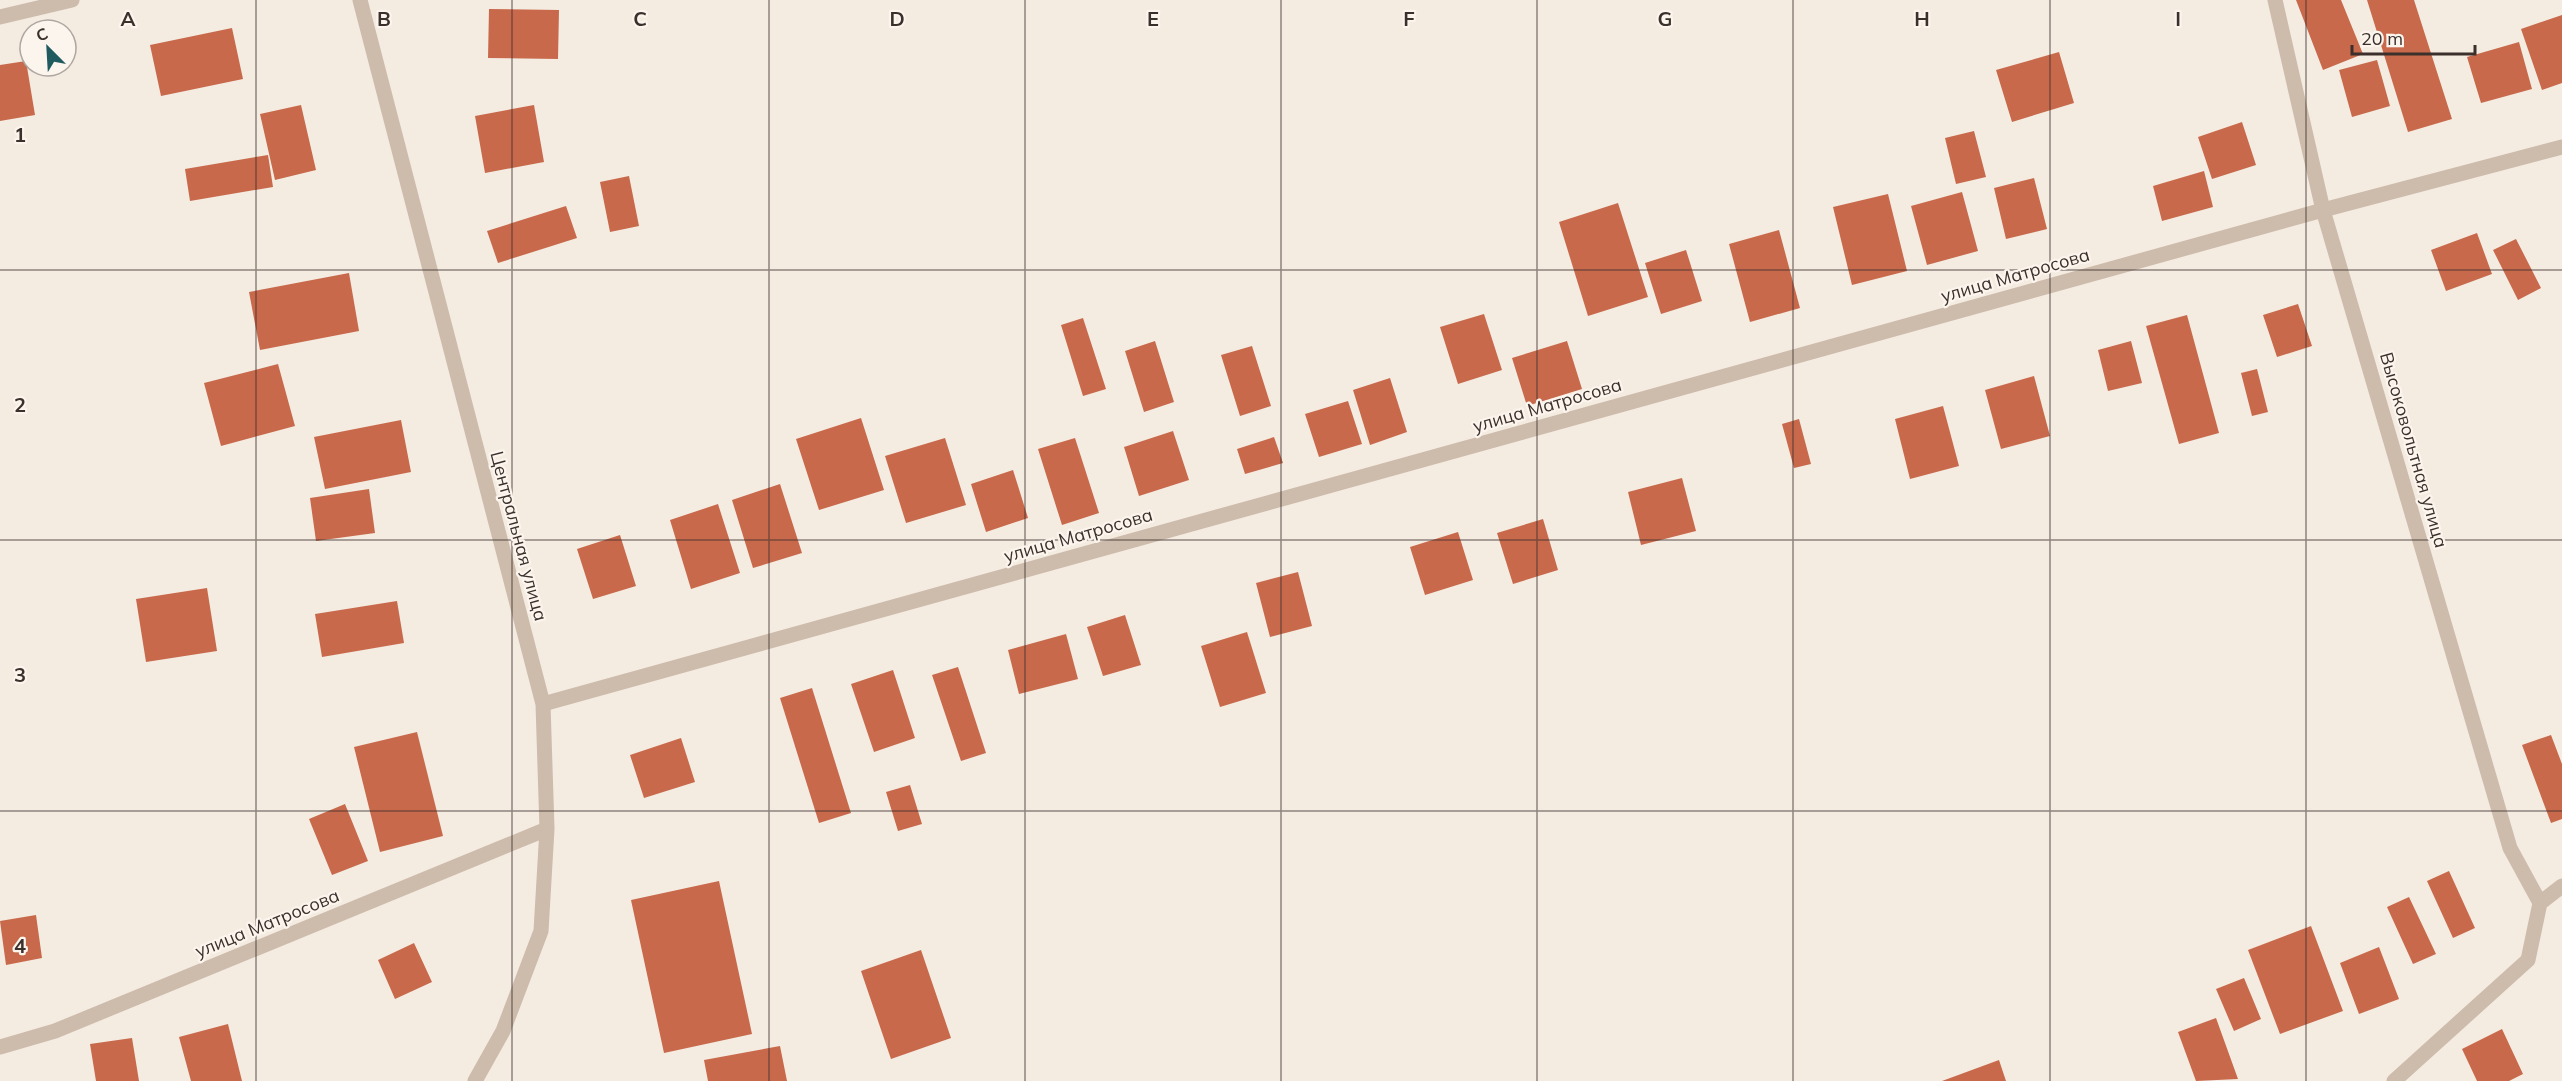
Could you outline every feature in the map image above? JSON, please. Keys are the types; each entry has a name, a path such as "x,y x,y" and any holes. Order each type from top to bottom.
{"street":[{"path":"0,17 72,0"},
{"name":"Центральная улица","path":"360,0 543,704 547,829 541,931 503,1031 475,1081"},
{"name":"Высоковольтная улица","path":"2275,0 2323,210 2510,848 2540,903"},
{"name":"улица Матросова","path":"543,704 2323,210 2562,147"},
{"name":"улица Матросова","path":"0,1047 55,1031 547,829"},
{"path":"2394,1081 2528,960 2540,903 2562,886"}],"building":[{"path":"2296,0 2341,0 2363,54 2323,70"},
{"path":"2367,0 2414,0 2452,119 2408,132"},
{"path":"489,9 559,10 558,59 488,58"},
{"path":"2562,15 2562,83 2542,90 2521,29"},
{"path":"232,28 243,79 161,96 150,45"},
{"path":"2519,42 2532,89 2481,103 2467,57"},
{"path":"2059,52 2074,103 2012,122 1996,70"},
{"path":"2377,60 2390,106 2352,117 2339,70"},
{"path":"18,62 18,78 29,78 35,115 0,121 0,65"},
{"path":"301,105 316,170 275,180 260,114"},
{"path":"534,105 544,162 485,173 475,116"},
{"path":"2242,122 2256,165 2212,179 2198,137"},
{"path":"1974,131 1986,177 1956,184 1945,138"},
{"path":"268,155 273,187 190,201 185,169"},
{"path":"2204,171 2213,207 2162,221 2153,186"},
{"path":"629,176 639,226 610,232 600,182"},
{"path":"2034,178 2047,229 2006,239 1994,188"},
{"path":"1962,192 1978,251 1927,265 1911,206"},
{"path":"1888,194 1907,271 1852,285 1833,207"},
{"path":"1618,203 1648,297 1588,316 1559,222"},
{"path":"566,206 577,238 498,263 487,231"},
{"path":"1779,230 1800,308 1750,322 1729,244"},
{"path":"2477,233 2492,274 2446,291 2431,250"},
{"path":"2516,239 2541,288 2518,300 2493,250"},
{"path":"1686,250 1702,301 1661,314 1645,263"},
{"path":"349,273 359,331 260,350 249,292"},
{"path":"2298,304 2312,346 2277,357 2263,315"},
{"path":"1484,314 1502,370 1458,384 1440,327"},
{"path":"2187,315 2219,433 2179,444 2146,326"},
{"path":"1083,318 1106,389 1083,396 1061,325"},
{"path":"1155,341 1174,402 1144,412 1125,351"},
{"path":"1567,341 1582,389 1527,406 1512,358"},
{"path":"2131,341 2142,383 2108,391 2098,350"},
{"path":"1252,346 1271,406 1240,416 1221,355"},
{"path":"278,364 295,426 221,446 204,383"},
{"path":"2257,369 2268,412 2252,416 2241,373"},
{"path":"2034,376 2050,436 2001,449 1985,390"},
{"path":"1390,378 1407,432 1370,445 1353,390"},
{"path":"1348,401 1362,444 1319,457 1305,414"},
{"path":"1943,406 1959,466 1910,479 1895,419"},
{"path":"861,418 884,490 819,510 796,439"},
{"path":"1799,419 1811,464 1794,468 1782,424"},
{"path":"401,420 411,472 325,489 314,437"},
{"path":"1173,431 1189,480 1139,496 1124,447"},
{"path":"1274,437 1283,463 1245,474 1237,449"},
{"path":"945,438 966,505 906,523 885,456"},
{"path":"1075,438 1099,513 1062,525 1038,449"},
{"path":"1013,470 1028,518 986,532 971,484"},
{"path":"1682,478 1696,531 1641,545 1628,492"},
{"path":"780,484 802,553 753,568 732,500"},
{"path":"369,489 375,533 316,541 310,498"},
{"path":"718,504 740,573 691,589 670,520"},
{"path":"1543,519 1558,570 1513,584 1497,533"},
{"path":"1458,532 1473,580 1425,595 1410,547"},
{"path":"620,535 636,586 593,599 577,549"},
{"path":"1298,572 1312,626 1270,637 1256,583"},
{"path":"207,588 217,651 146,662 136,599"},
{"path":"397,601 404,643 322,657 315,614"},
{"path":"1125,615 1141,665 1103,676 1087,627"},
{"path":"1247,632 1266,693 1220,707 1201,646"},
{"path":"1066,634 1078,679 1019,694 1008,650"},
{"path":"958,667 986,753 961,761 932,675"},
{"path":"893,670 915,738 874,752 851,684"},
{"path":"812,688 851,813 819,823 780,698"},
{"path":"417,732 443,836 380,852 354,747"},
{"path":"2551,735 2562,764 2562,819 2551,823 2522,745"},
{"path":"681,738 695,782 644,798 630,755"},
{"path":"910,785 922,824 898,831 886,792"},
{"path":"345,804 368,861 332,875 309,819"},
{"path":"2449,871 2475,928 2453,938 2427,881"},
{"path":"719,881 752,1034 664,1053 631,900"},
{"path":"2409,897 2436,954 2413,964 2387,907"},
{"path":"36,915 42,958 6,965 0,921"},
{"path":"2311,926 2343,1011 2280,1034 2248,950"},
{"path":"414,943 432,982 395,999 378,960"},
{"path":"2379,947 2399,999 2359,1014 2340,963"},
{"path":"921,950 951,1038 891,1059 861,971"},
{"path":"2244,978 2261,1019 2234,1031 2216,989"},
{"path":"2216,1018 2238,1079 2196,1081 2178,1032"},
{"path":"228,1024 242,1081 191,1081 179,1037"},
{"path":"2502,1029 2523,1074 2509,1081 2477,1081 2462,1049"},
{"path":"132,1038 139,1081 96,1081 90,1044"},
{"path":"780,1046 787,1081 708,1081 704,1060"},
{"path":"1999,1060 2006,1081 1942,1081"}]}
